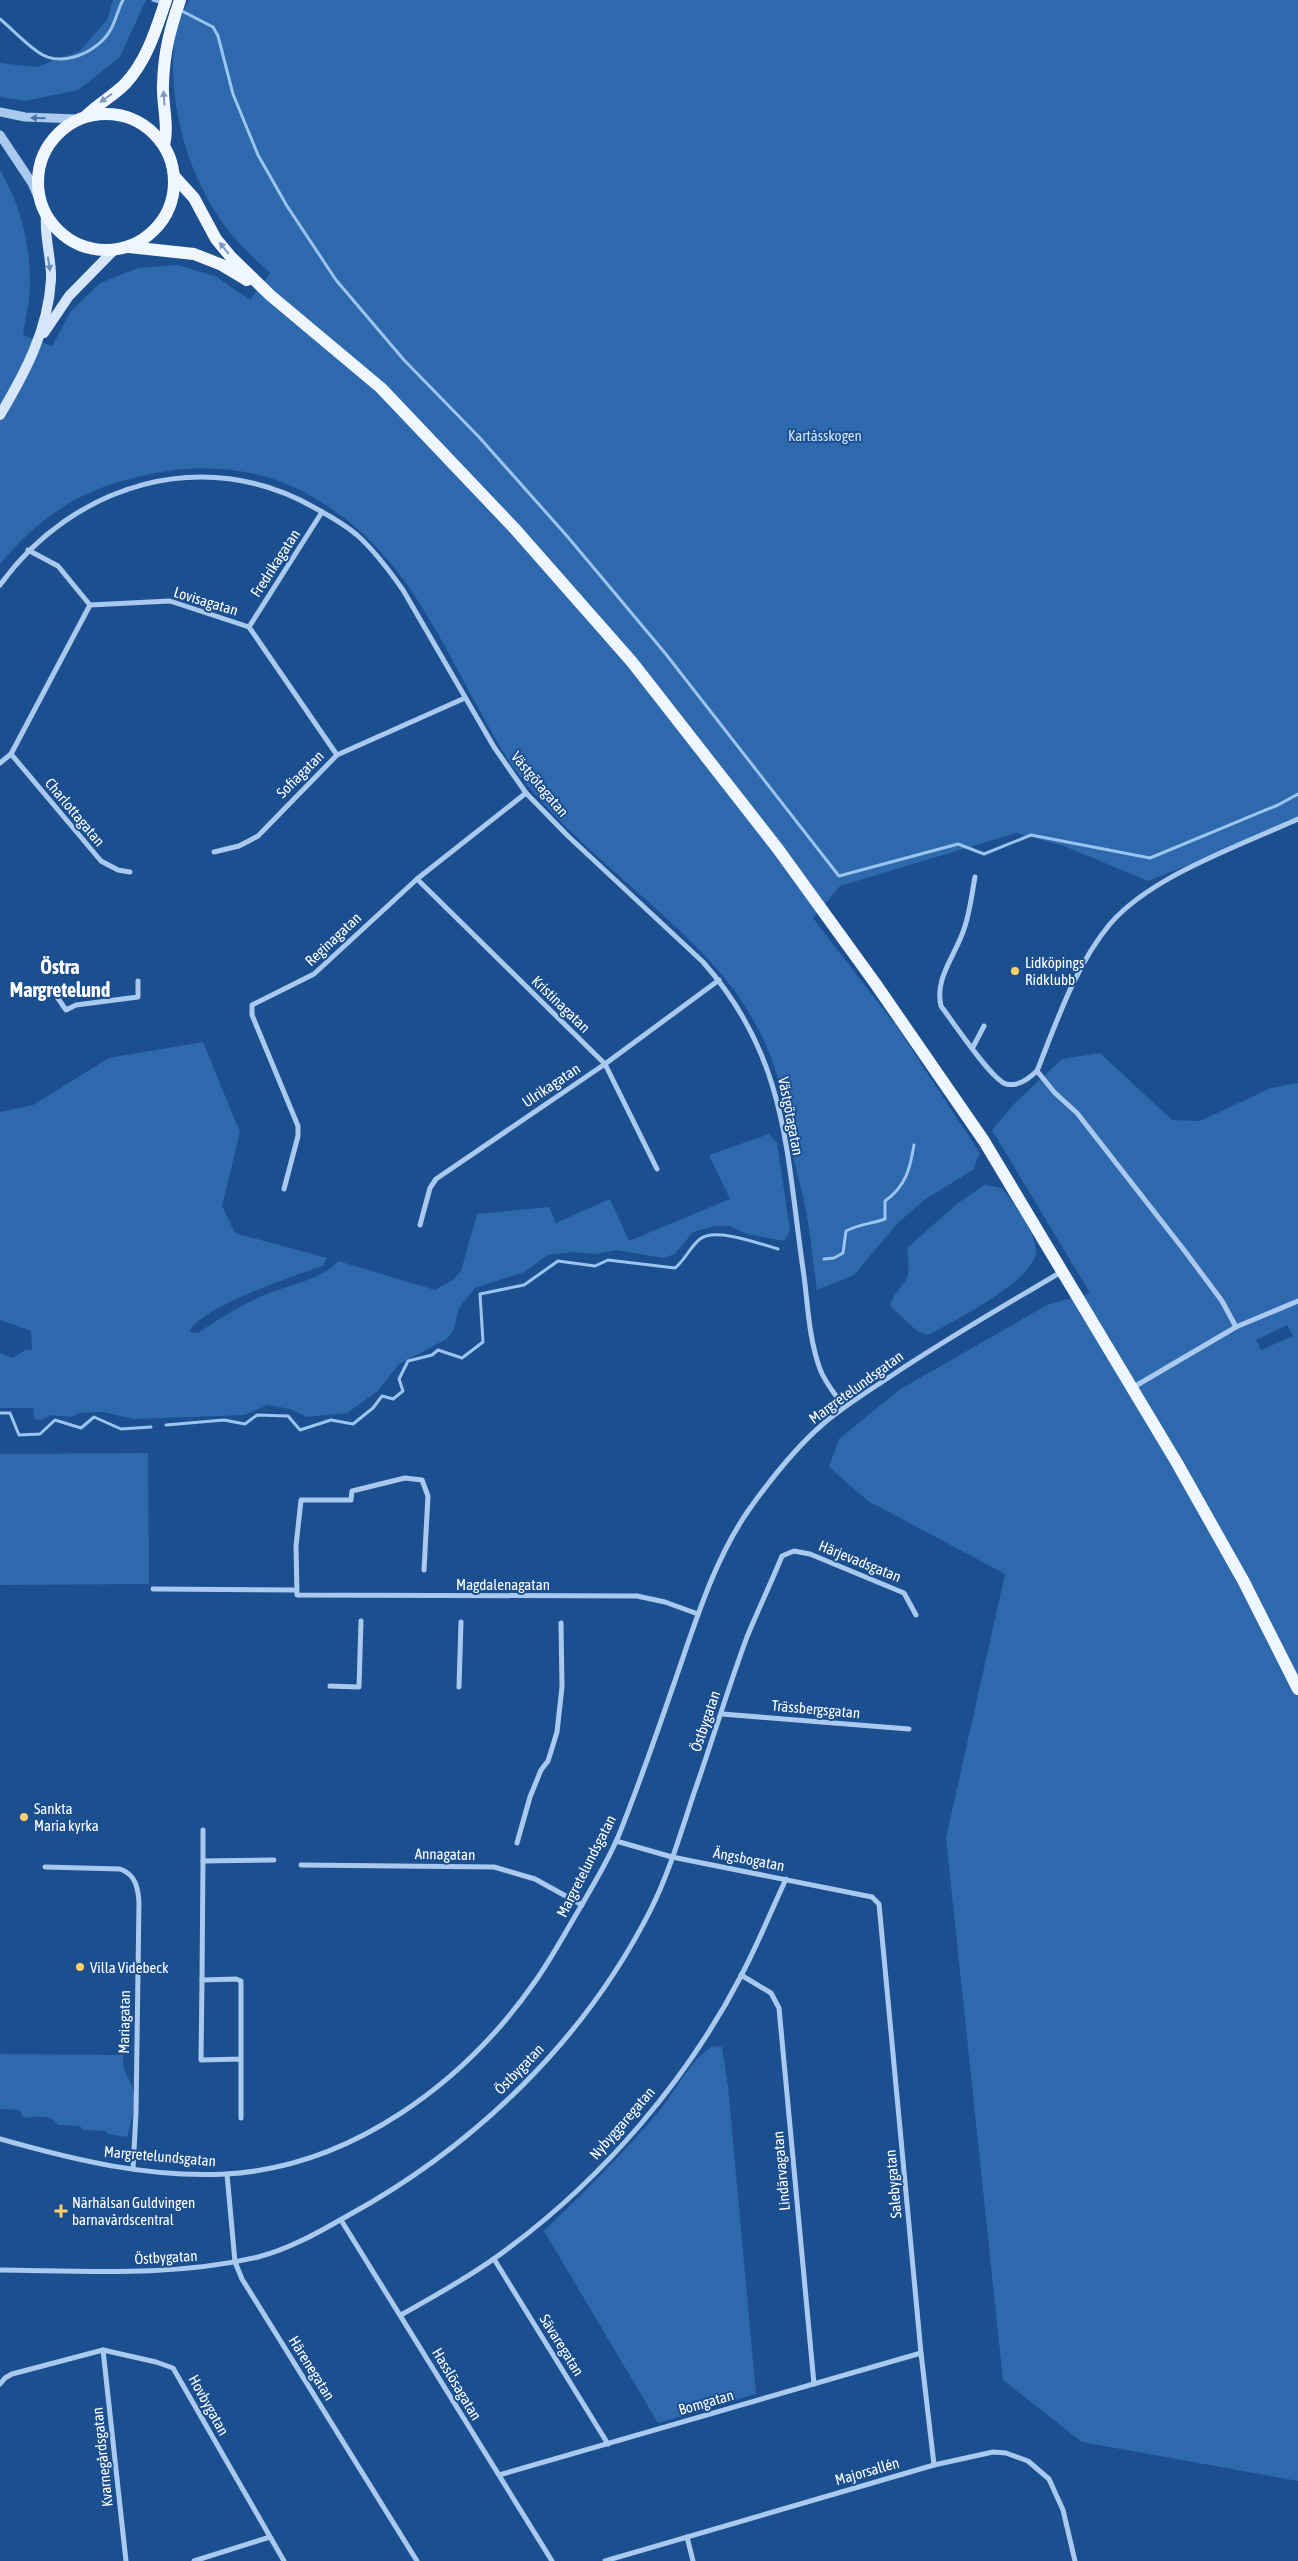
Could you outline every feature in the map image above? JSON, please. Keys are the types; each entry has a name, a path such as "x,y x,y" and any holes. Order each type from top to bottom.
{"main road":[{"path":"81,118 103,113 130,118 153,132 164,146 174,176 173,194 168,211 158,226 145,238 129,246 114,250 91,249 70,240 52,225 46,216 39,199 38,173 42,156 56,134 81,118 124,84 133,74 148,50 166,0"},
{"path":"164,146 168,129 163,85 166,44 180,0"},
{"path":"174,176 194,198 223,248 270,295 381,388 515,529 632,662 778,849 875,983 984,1141 1177,1463 1239,1574 1298,1689"},
{"path":"40,338 51,278 44,234 46,216"},
{"path":"129,246 194,254 222,264 270,295"},
{"path":"0,415 40,338 70,296 114,250"}],"street":[{"path":"0,112 25,117 81,118"},
{"path":"0,135 23,168 39,199"},
{"name":"Västgötagatan","path":"0,585 28,550 50,530 103,499 137,486 172,480 220,477 250,481 278,489 322,512 356,534 386,565 421,618 506,767 526,793 568,836 688,946 719,980 752,1031 774,1086 787,1151 811,1333 820,1370 844,1407"},
{"name":"Fredrikagatan","path":"249,627 322,512"},
{"path":"0,763 11,754 90,605 58,566 28,550"},
{"name":"Lovisagatan","path":"90,605 170,602 249,627 337,754"},
{"name":"Sofiagatan","path":"214,852 239,846 258,836 337,754 465,698"},
{"name":"Charlottagatan","path":"11,754 101,861 118,870 130,872"},
{"name":"Reginagatan","path":"284,1189 298,1136 298,1126 252,1015 252,1005 314,974 417,879 526,793"},
{"path":"975,877 965,927 940,981 938,994 941,1006 994,1075 1006,1084 1016,1084 1025,1081 1038,1070 1063,1003 1089,956 1110,924 1132,904 1160,884 1298,819"},
{"name":"Kristinagatan","path":"417,879 605,1064 657,1169"},
{"name":"Ulrikagatan","path":"420,1225 430,1188 436,1179 605,1064 719,980"},
{"path":"55,994 66,1010 76,1005 138,997 138,981"},
{"path":"973,1047 984,1026"},
{"path":"1038,1070 1055,1092 1077,1113 1184,1250 1222,1301 1236,1327"},
{"name":"Margretelundsgatan","path":"0,2139 66,2157 133,2169 193,2174 227,2174 278,2166 327,2151 376,2128 423,2098 470,2058 510,2014 548,1963 582,1904 616,1841 698,1614 726,1548 754,1504 806,1440 844,1407 930,1350 1063,1270"},
{"path":"1132,1389 1236,1327 1298,1301"},
{"path":"153,1589 296,1590 296,1553 301,1500 351,1500 352,1491 405,1478 422,1480 428,1496 424,1570"},
{"name":"Härjevadsgatan","path":"782,1556 794,1551 810,1554 904,1593 916,1615"},
{"name":"Östbygatan","path":"0,2270 161,2271 200,2269 235,2262 281,2249 341,2220 395,2189 442,2156 497,2110 529,2079 606,1986 651,1908 672,1857 748,1636 782,1556"},
{"name":"Magdalenagatan","path":"296,1590 296,1595 637,1596 665,1602 698,1614"},
{"path":"330,1686 358,1687 360,1621"},
{"path":"459,1687 461,1622"},
{"path":"517,1843 530,1796 538,1776 548,1761 560,1718 562,1686 561,1623"},
{"name":"Trässbergsgatan","path":"722,1714 909,1728"},
{"path":"203,1830 201,2060 241,2059"},
{"name":"Ängsbogatan","path":"616,1841 672,1857 786,1879 877,1900"},
{"path":"203,1861 274,1860"},
{"name":"Annagatan","path":"301,1865 494,1867 535,1879 582,1904"},
{"name":"Mariagatan","path":"45,1867 120,1869 127,1871 136,1883 139,1902 136,2113 133,2169"},
{"name":"Nybyggaregatan","path":"401,2315 494,2259 571,2196 628,2137 690,2059 741,1976 786,1879"},
{"name":"Salebygatan","path":"877,1900 879,1904 920,2353 934,2465"},
{"name":"Lindärvagatan","path":"741,1976 770,1992 779,2008 814,2384"},
{"path":"202,1980 236,1979 241,1981 241,2118"},
{"name":"Härenegatan","path":"227,2174 235,2262 242,2279 417,2561"},
{"name":"Hasslösagatan","path":"341,2220 552,2561"},
{"name":"Sävaregatan","path":"494,2259 608,2444"},
{"name":"Hovbygatan","path":"0,2384 4,2378 12,2374 103,2350 156,2362 176,2372 284,2561"},
{"name":"Kvarnegårdsgatan","path":"103,2350 126,2561"},
{"name":"Bomgatan","path":"499,2475 920,2353"},
{"name":"Majorsallén","path":"605,2561 934,2465 993,2452 1019,2457 1035,2466 1049,2479 1059,2497 1075,2561"},
{"path":"194,2561 270,2537"},
{"path":"687,2537 693,2561"}],"green space":[{"path":"113,0 146,0 120,57 78,90 25,101 0,97 0,63 36,67 80,51 107,20"},
{"name":"Kartåsskogen","path":"189,0 1298,0 1298,822 1148,881 1064,846 1016,833 840,886 813,918 897,1027 980,1153 973,1170 924,1200 898,1223 854,1275 817,1290 806,1211 778,1080 763,1039 738,995 717,969 682,933 582,842 534,793 503,752 443,643 408,586 388,560 365,536 339,514 292,486 256,474 219,469 181,469 137,477 113,484 72,502 35,528 0,564 0,170 14,197 26,240 30,270 30,291 23,335 52,346 71,311 100,283 138,268 178,265 217,277 250,300 270,273 232,235 217,214 203,191 183,139 177,112 173,58 177,28"},
{"path":"203,1042 240,1132 222,1206 234,1231 238,1234 327,1258 323,1266 272,1284 228,1303 196,1323 190,1332 198,1333 254,1300 271,1292 313,1278 331,1268 338,1261 435,1290 454,1279 461,1271 477,1214 549,1207 556,1223 610,1199 629,1241 730,1199 709,1155 769,1134 777,1143 790,1230 785,1241 747,1234 729,1226 715,1226 693,1232 675,1254 663,1258 617,1250 595,1254 574,1252 548,1255 524,1272 475,1288 459,1308 454,1329 447,1339 399,1364 378,1391 347,1413 307,1417 290,1409 268,1405 244,1415 134,1419 103,1412 79,1413 71,1417 51,1415 41,1420 34,1419 33,1408 0,1408 0,1353 13,1358 25,1350 32,1350 31,1331 0,1320 0,1112 33,1105 109,1058"},
{"path":"1100,1053 1172,1120 1200,1121 1271,1088 1298,1083 1298,2481 1082,2442 1003,2380 946,1838 1005,1574 868,1501 829,1467 839,1439 899,1390 1047,1305 1090,1293 992,1130 1015,1103 1062,1059","holes":["1287,1325 1293,1336 1261,1350 1256,1340"]},
{"path":"985,1185 1002,1188 1022,1217 1034,1241 1036,1249 1033,1260 1024,1273 1010,1286 974,1310 928,1335 917,1331 890,1306 908,1274 907,1248 958,1203"},
{"path":"148,1453 149,1584 0,1585 0,1454"},
{"path":"713,2046 722,2047 728,2086 756,2394 658,2423 544,2231 632,2142 660,2110 697,2059"},
{"path":"0,2054 123,2055 125,2071 134,2095 133,2114 127,2137 108,2134 106,2131 83,2130 80,2126 59,2125 47,2118 24,2118 19,2110 0,2109"}],"waterway":[{"path":"0,19 38,52 47,57 57,59 68,58 79,56 98,45 113,26 123,0"},
{"path":"153,0 163,3"},
{"path":"180,10 213,27 218,36 233,94 258,155 287,206 336,280 404,360 479,437 567,536 665,653 839,876 958,844 984,854 1031,835 1150,858 1278,805 1298,794"},
{"path":"824,1259 834,1258 843,1253 846,1231 885,1219 885,1201 898,1189 906,1176 914,1145"},
{"path":"166,1425 224,1420 245,1424 257,1415 288,1416 300,1430 331,1420 353,1424 373,1408 382,1396 393,1399 403,1391 399,1379 408,1361 432,1355 438,1350 462,1358 483,1342 480,1294 524,1285 558,1261 595,1266 608,1260 675,1268 700,1239 716,1235 749,1240 778,1249"},
{"path":"0,1413 10,1413 19,1435 40,1434 55,1420 81,1428 94,1417 121,1429 151,1427"}],"place":[{"name":"Lidköpings Ridklubb","path":"1015,971"},
{"name":"Sankta Maria kyrka","path":"24,1817"},
{"name":"Villa Videbeck","path":"80,1967"},
{"name":"Närhälsan Guldvingen barnavårdscentral","path":"61,2211"}],"district":[{"name":"Östra Margretelund","path":"60,978"}]}
